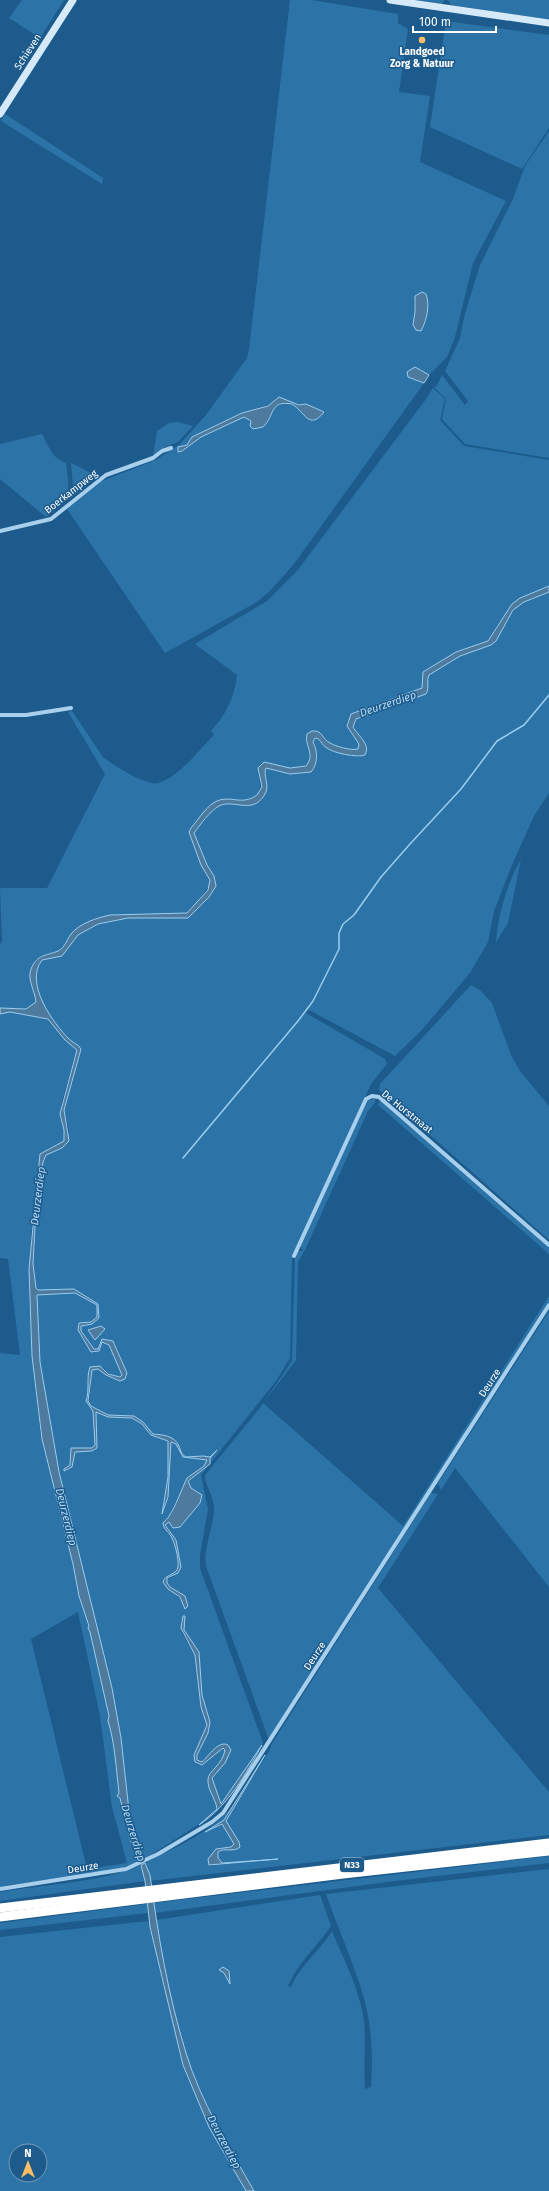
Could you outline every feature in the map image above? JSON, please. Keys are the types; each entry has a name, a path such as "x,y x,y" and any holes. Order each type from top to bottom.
{"highway":[{"name":"N33","path":"155,1893 549,1843"},
{"name":"N33","path":"0,1908 549,1852"},
{"name":"N33","path":"0,1917 144,1894"}],"main road":[{"name":"Schieven","path":"0,114 73,0"},
{"path":"390,0 549,23"}],"street":[{"name":"Boerkampweg","path":"0,531 51,519 106,475 153,458 162,451 170,448"},
{"path":"0,715 26,715 71,708"},
{"name":"De Horstmaat","path":"294,1256 366,1099 372,1096 379,1097 385,1102 549,1245"},
{"name":"Deurze","path":"0,1889 114,1871 135,1865 212,1822 227,1808 549,1305"}],"shaded area":[{"path":"22,0 64,0 40,38 9,18"},
{"path":"290,0 311,0 398,14 398,23 408,29 399,92 430,96 420,162 506,201 473,263 455,337 447,357 429,375 415,367 408,377 424,383 294,564 270,591 257,602 165,653 67,509 102,481 156,460 180,444 206,415 247,358","holes":["428,299 426,321 421,331 413,325 415,312 414,300","281,398 299,405 306,404 324,412 315,420 311,420 292,404 280,405 273,410 263,427 255,429 251,426 249,419 244,417 201,437 182,451 178,452 178,447 187,445 192,437 242,413 274,403 275,399"]},
{"path":"411,0 445,0 442,4"},
{"path":"448,0 549,0 549,20 451,5"},
{"path":"446,21 549,35 549,128 522,169 430,127"},
{"path":"5,114 103,178 102,184 1,121"},
{"path":"549,131 549,458 465,444 442,419 446,399 433,386 436,387 442,375 465,405 468,401 445,371 460,338 464,317 480,265 513,199 525,166"},
{"path":"433,388 445,399 440,420 464,446 549,460 549,586 520,598 498,624 488,641 456,652 423,672 422,688 351,714 347,726 359,744 358,749 352,750 330,744 322,734 307,735 306,739 310,757 307,765 290,768 261,763 258,769 261,789 257,795 247,800 230,799 218,801 206,809 189,832 201,865 210,880 210,885 191,910 184,914 110,915 84,924 71,934 60,950 39,957 33,963 30,976 36,1002 26,1009 0,1008 0,945 2,940 0,888 47,888 105,774 68,712 72,711 103,757 130,774 146,781 158,783 166,780 181,769 214,735 211,731 229,705 237,675 195,644 267,601 297,571"},
{"path":"178,422 193,426 178,442 160,449 153,456 157,431 169,423"},
{"path":"42,434 54,455 66,463 68,482 65,500 46,517 0,479 0,444"},
{"path":"71,463 97,476 70,499 73,486"},
{"path":"549,592 549,793 534,816 512,865 494,911 488,942 470,973 421,1031 395,1056 309,1010 306,1013 385,1059 387,1064 371,1084 292,1258 290,1358 276,1381 201,1475 208,1509 200,1555 200,1568 263,1743 233,1790 221,1804 212,1778 225,1763 227,1744 202,1762 198,1761 197,1755 208,1733 210,1722 202,1695 199,1652 183,1630 185,1616 183,1616 181,1624 182,1633 195,1655 201,1707 207,1725 194,1755 196,1764 201,1765 223,1748 225,1750 222,1760 210,1775 208,1781 209,1788 217,1808 207,1819 143,1860 129,1811 121,1738 112,1688 59,1472 40,1362 37,1295 75,1293 97,1305 97,1317 91,1322 79,1323 79,1333 93,1353 99,1351 102,1342 99,1343 98,1349 94,1349 81,1331 81,1326 92,1324 99,1316 98,1305 74,1289 38,1290 35,1283 33,1269 35,1230 43,1162 46,1155 65,1146 69,1131 64,1110 81,1049 62,1032 42,1002 36,980 37,969 42,960 62,956 78,935 98,924 128,918 188,918 209,897 216,886 214,876 207,865 194,833 212,811 225,804 256,804 267,789 265,768 290,774 311,772 315,765 317,753 313,743 315,738 319,738 329,749 359,757 367,749 353,727 356,719 426,694 429,675 460,656 491,645 516,607 524,602","holes":["100,1326 105,1328 95,1340 88,1330","110,1340 115,1343 127,1373 125,1379 120,1381 106,1375 98,1369 92,1370 89,1404 108,1415 134,1416 153,1434 168,1437 174,1440 179,1446 182,1454 186,1457 210,1457 210,1463 188,1481 191,1488 202,1495 200,1503 180,1527 176,1528 169,1522 165,1525 176,1540 181,1567 175,1575 167,1580 167,1583 188,1607 163,1582 166,1577 176,1572 178,1567 174,1543 163,1523 169,1516 185,1486 186,1479 204,1466 207,1460 183,1457 176,1444 171,1443 168,1497 163,1514 168,1477 168,1441 149,1433 142,1424 132,1418 108,1417 96,1412 97,1437 94,1450 75,1452 71,1468 65,1471 64,1469 70,1465 71,1448 92,1448 95,1445 93,1411 86,1401 90,1367 104,1368 106,1372 118,1377 122,1375 109,1345 102,1342"]},
{"path":"521,859 508,923 496,942 504,899 511,879"},
{"path":"471,985 480,990 492,1003 511,1055 520,1071 549,1106 549,1240 379,1090 380,1084"},
{"path":"10,1012 48,1019 65,1040 77,1050 62,1101 60,1117 64,1130 64,1141 40,1154 32,1224 29,1286 32,1356 41,1437 73,1564 79,1596 86,1613 99,1664 109,1717 108,1720 111,1724 114,1743 119,1793 117,1796 120,1798 130,1839 139,1862 121,1868 0,1887 0,1353 20,1355 8,1259 0,1258 0,1014","holes":["78,1612 100,1716 112,1807 127,1863 87,1869 31,1639"]},
{"path":"375,1098 375,1103 368,1111 305,1250 298,1262 296,1360 264,1401 292,1361 295,1256 298,1251 303,1251 300,1246 367,1101"},
{"path":"380,1100 549,1247 549,1254 378,1105"},
{"path":"549,1296 549,1303 269,1740 206,1566 205,1559 212,1525 214,1506 205,1475 263,1403 403,1526"},
{"path":"549,1311 549,1587 455,1468 441,1490 438,1483"},
{"path":"431,1493 438,1494 378,1588 549,1792 549,1835 150,1881 145,1863 203,1832 224,1816 233,1806 224,1820 206,1832 222,1824 234,1844 233,1847 219,1848 209,1858 210,1866 278,1858 221,1863 218,1858 219,1851 237,1849 240,1844 226,1823 226,1819 271,1748 271,1745"},
{"path":"549,1856 549,1863 395,1881 155,1913 153,1903"},
{"path":"141,1865 145,1881 0,1901 0,1892 91,1879 126,1871"},
{"path":"549,1869 549,2191 254,2191 208,2107 186,2054 172,2005 156,1920 320,1895 331,1926 302,1962 288,1986 291,1987 305,1965 332,1931 358,1993 361,2004 365,2033 365,2089 371,2087 372,2065 367,2009 356,1972 326,1894"},
{"path":"147,1904 148,1913 0,1930 0,1923"},
{"path":"148,1921 180,2053 189,2081 246,2191 0,2191 0,1937"}],"water":[{"path":"422,292 426,294 428,308 425,322 421,331 416,330 413,325 415,296"},
{"path":"415,367 429,375 424,383 408,377 407,372"},
{"path":"279,397 299,405 306,404 324,412 319,417 311,420 292,404 279,404 273,410 267,423 263,427 253,429 250,426 251,421 244,417 201,437 182,451 178,452 178,447 187,445 192,437 242,413 268,406"},
{"name":"Deurzerdiep","path":"549,586 549,592 524,602 513,610 496,641 491,645 460,656 429,675 426,694 356,719 353,727 365,744 365,755 351,755 334,752 325,747 319,739 315,738 313,742 316,749 316,761 311,772 290,774 266,768 265,774 267,789 256,804 225,804 212,811 194,833 207,865 214,876 216,886 209,897 188,918 128,918 98,924 78,935 62,956 42,960 37,969 36,980 38,991 49,1013 69,1039 81,1049 64,1110 69,1141 62,1148 46,1155 43,1162 35,1227 33,1264 36,1288 38,1290 74,1289 98,1304 99,1318 92,1324 81,1326 81,1331 94,1349 98,1349 102,1339 113,1341 127,1373 125,1379 120,1381 106,1375 98,1369 92,1370 88,1401 91,1406 108,1415 134,1416 143,1422 153,1434 168,1436 177,1442 182,1454 186,1457 210,1457 217,1450 210,1458 210,1464 188,1481 191,1488 202,1495 200,1503 180,1527 173,1528 169,1522 165,1525 176,1540 181,1567 178,1573 167,1578 167,1583 170,1587 185,1596 188,1606 185,1609 180,1597 168,1589 163,1582 166,1577 176,1572 178,1564 174,1543 163,1523 174,1508 187,1478 204,1466 207,1460 183,1457 176,1444 171,1442 168,1497 162,1514 168,1477 168,1441 151,1435 142,1424 132,1418 108,1417 96,1412 97,1448 92,1451 75,1452 72,1467 64,1471 64,1469 70,1465 71,1448 92,1448 95,1445 93,1411 86,1401 90,1367 100,1366 108,1374 120,1377 122,1375 109,1345 102,1342 99,1351 91,1352 78,1330 79,1323 91,1322 97,1317 97,1305 75,1293 37,1295 40,1362 59,1472 112,1688 121,1738 129,1811 143,1860 139,1862 130,1839 120,1798 117,1796 119,1793 114,1747 108,1721 109,1716 88,1628 89,1626 79,1596 73,1564 42,1439 32,1356 29,1269 40,1154 64,1141 64,1130 60,1114 77,1050 65,1040 48,1019 10,1012 0,1014 0,1008 26,1009 36,1002 30,977 33,964 42,956 60,950 71,934 84,924 94,919 110,915 187,913 208,890 210,880 201,865 189,832 206,809 213,803 222,799 246,800 257,795 262,787 258,768 264,762 290,768 306,766 310,758 307,734 312,731 320,733 330,743 347,749 358,749 359,744 347,726 351,714 422,688 423,672 456,652 488,641 512,604 520,598"},
{"path":"101,1326 105,1329 95,1340 88,1330"},
{"path":"183,1616 185,1616 184,1630 199,1652 202,1695 210,1722 208,1733 197,1755 197,1760 202,1762 214,1749 224,1744 228,1745 231,1750 225,1763 212,1778 221,1804 262,1745 235,1789 219,1809 199,1825 217,1809 209,1787 208,1779 210,1773 222,1759 225,1750 223,1748 202,1765 195,1762 194,1755 207,1725 201,1707 195,1655 181,1628"},
{"path":"265,1755 226,1821 239,1842 240,1847 235,1850 223,1850 218,1852 218,1858 222,1863 278,1859 209,1865 208,1859 216,1849 231,1847 234,1844 222,1824 205,1832 224,1820"},
{"name":"Deurzerdiep","path":"145,1863 150,1875 156,1920 169,1987 186,2053 199,2089 225,2141 254,2191 246,2191 209,2127 183,2065 150,1927 145,1881 141,1865"},
{"path":"223,1967 229,1971 230,1984 224,1973 219,1970"}],"waterway":[{"path":"183,1158 298,1021 313,1001 339,949 339,933 343,924 354,915 381,877 461,789 497,741 524,725 549,695"}],"place":[{"name":"Landgoed Zorg & Natuur","path":"422,40"}]}
